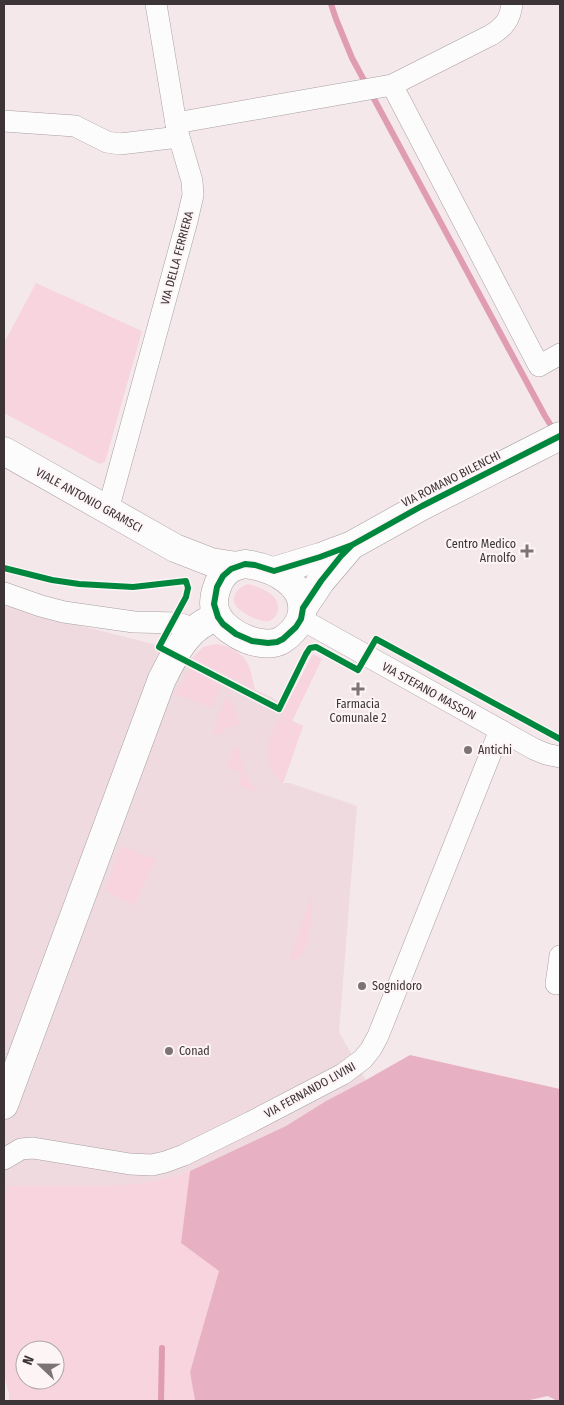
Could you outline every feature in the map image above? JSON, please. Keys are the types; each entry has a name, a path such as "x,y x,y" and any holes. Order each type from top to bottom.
{"main road":[{"name":"VIA ROMANO BILENCHI","path":"274,571 352,545 422,506 560,436"},
{"name":"VIALE ANTONIO GRAMSCI","path":"4,451 175,548 211,562 237,566"},
{"name":"VIA ROMANO BILENCHI","path":"302,613 321,581 352,545"},
{"name":"VIALE ANTONIO GRAMSCI","path":"175,548 197,570 209,614"},
{"path":"4,1105 156,693 174,655 209,614 217,587 223,576 231,568 237,566 245,564 255,565 274,571 286,579 300,595 302,613 296,627 283,639 268,643 252,641 236,634 209,614"}],"street":[{"name":"VIA DELLA FERRIERA","path":"108,510 191,204 192,181 177,130 156,4"},
{"path":"4,121 60,124 81,128 107,142 120,144 290,102 392,85 500,29 511,13 512,4"},
{"path":"392,85 539,366 560,354"},
{"path":"4,593 40,606 64,612 134,622 178,623 209,614"},
{"name":"VIA STEFANO MASSON","path":"302,613 500,730 541,752 560,757"},
{"name":"VIA FERNANDO LIVINI","path":"4,1159 21,1149 33,1148 130,1164 152,1165 165,1162 184,1155 251,1122 343,1074 358,1063 371,1049 378,1036 500,730"},
{"path":"556,984 560,956"}],"shaded area":[{"path":"36,283 142,331 105,462 100,464 4,413 4,340"},
{"path":"248,584 268,592 276,600 278,609 276,615 269,621 247,615 237,607 234,596 241,587"},
{"path":"4,605 157,645 192,658 297,710 292,721 303,726 283,783 290,783 357,806 339,1032 366,1080 326,1101 286,1126 190,1171 159,1180 129,1185 7,1186 4,1190"},
{"path":"215,644 233,649 244,658 250,668 255,690 192,658 203,647"},
{"path":"313,654 322,659 292,721 303,726 283,783 274,774 269,762 270,736"},
{"path":"190,669 221,686 212,708 175,694"},
{"path":"227,694 237,713 239,725 228,727 219,735 212,733"},
{"path":"235,746 239,748 245,772 258,793 238,786 242,773 226,767"},
{"path":"121,846 156,859 134,906 105,890"},
{"path":"312,894 310,933 307,944 298,958 290,960 290,958"},
{"path":"410,1055 560,1089 560,1401 548,1396 525,1401 195,1401 190,1372 219,1271 181,1243 190,1171 286,1126 326,1101"},
{"path":"190,1171 181,1243 219,1271 190,1372 195,1401 9,1401 4,1376 4,1190 7,1186 129,1185 159,1180"}],"waterway":[{"path":"331,4 352,58 555,432"},
{"path":"161,1401 162,1348"}],"cycle path":[{"path":"352,545 321,581 303,608 301,619 296,627 283,639 268,643 252,641 236,634 223,624 218,617 214,604 217,587 223,576 231,569 245,564 274,571 352,545 422,506 560,436"},
{"path":"4,568 52,580 79,584 133,587 186,581 188,588 186,597 159,647 279,709 310,648 316,647 358,670 376,639 560,739"}],"place":[{"name":"Centro Medico Arnolfo","path":"527,551"},
{"name":"Farmacia Comunale 2","path":"358,689"},
{"name":"Antichi","path":"468,750"},
{"name":"Sognidoro","path":"362,986"},
{"name":"Conad","path":"169,1051"}]}
